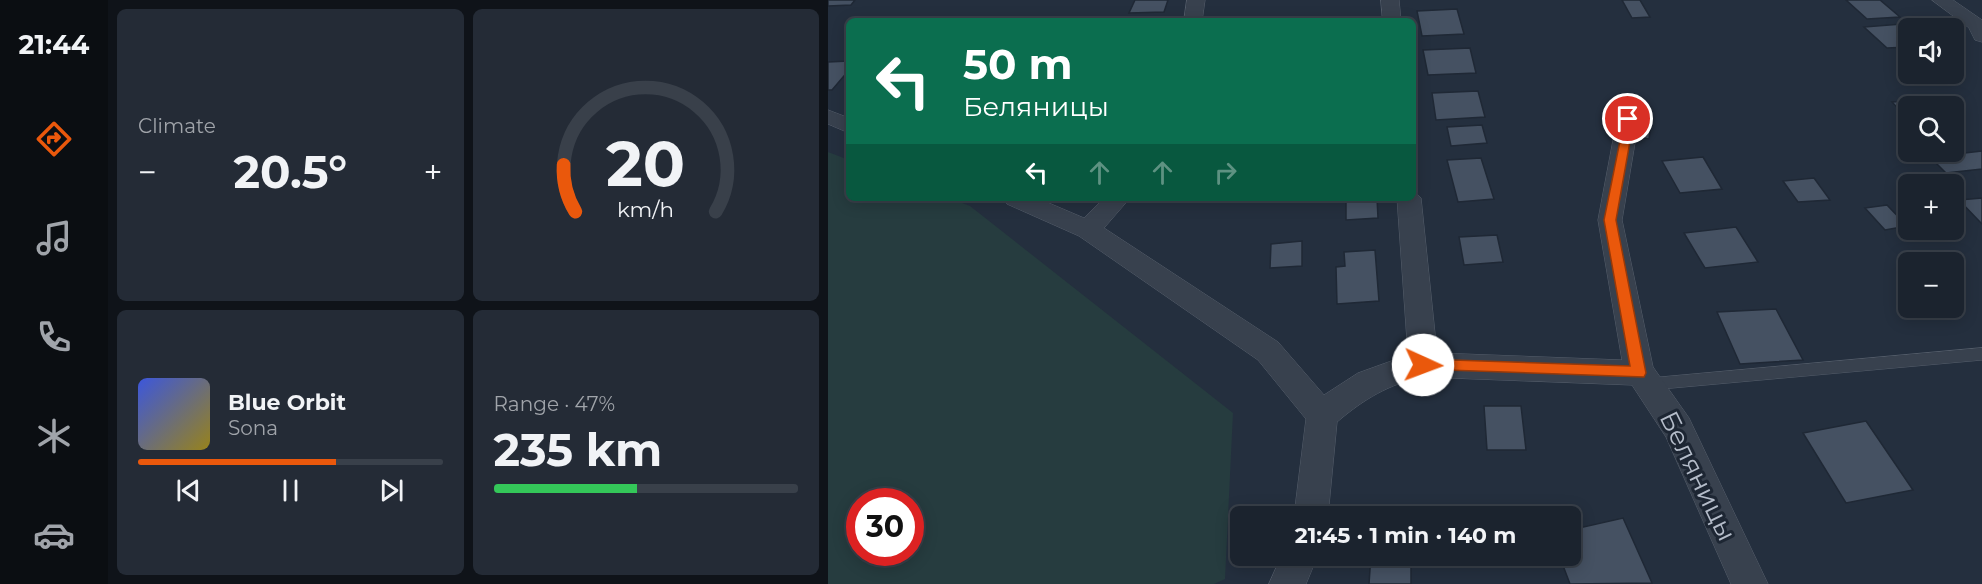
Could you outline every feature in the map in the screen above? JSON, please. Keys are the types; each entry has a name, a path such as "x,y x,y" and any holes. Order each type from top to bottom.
{"street":[{"path":"1193,18 1196,0"},
{"path":"1390,0 1392,18"},
{"path":"1941,0 1977,25 1982,36"},
{"path":"828,116 846,125"},
{"name":"Беляницы","path":"1628,119 1610,220 1645,378 1678,428 1750,584"},
{"path":"1022,201 1088,230 1268,351 1322,415"},
{"path":"1088,230 1115,201"},
{"path":"1409,201 1423,365"},
{"path":"1312,506 1322,415 1356,387 1393,370 1423,365 1645,378"},
{"path":"1287,584 1295,566"}],"lane":[{"path":"1645,378 1982,354"}],"green space":[{"path":"828,152 846,159 846,201 957,201 970,206 1233,413 1225,579 1214,584 828,584"}],"building":[{"path":"828,0 855,0 851,5 828,6"},
{"path":"1135,0 1168,0 1164,12 1129,13"},
{"path":"1622,0 1640,0 1650,17 1632,18"},
{"path":"1846,0 1880,0 1900,17 1867,19"},
{"path":"1457,9 1464,34 1422,36 1417,11"},
{"path":"1898,24 1898,47 1887,48 1864,27"},
{"path":"1470,48 1476,73 1428,75 1423,50"},
{"path":"846,61 846,74 832,90 828,90 828,62"},
{"path":"1478,91 1485,117 1436,120 1432,93"},
{"path":"1634,119 1651,122 1649,139 1631,136"},
{"path":"1482,125 1487,143 1451,146 1447,127"},
{"path":"1982,151 1982,169 1946,173 1935,162 1964,162 1964,153"},
{"path":"1703,157 1722,189 1680,193 1662,161"},
{"path":"1481,158 1494,199 1458,202 1447,160"},
{"path":"1814,178 1830,200 1798,202 1783,181"},
{"path":"1982,198 1982,224 1964,205 1964,200"},
{"path":"1346,201 1377,201 1378,218 1346,220"},
{"path":"1887,205 1898,217 1898,228 1885,230 1865,208"},
{"path":"1736,227 1758,262 1705,268 1684,233"},
{"path":"1497,235 1503,262 1464,265 1459,237"},
{"path":"1302,241 1302,266 1270,268 1271,244"},
{"path":"1375,250 1379,301 1337,304 1336,267 1345,266 1344,252"},
{"path":"1776,309 1803,360 1740,364 1717,312"},
{"path":"1484,406 1521,406 1526,450 1487,450"},
{"path":"1866,421 1913,490 1846,503 1803,433"},
{"path":"1623,518 1652,583 1570,584 1563,566 1581,566 1581,528"},
{"path":"1370,566 1411,566 1411,584 1369,584"}],"route":[{"path":"1423,365 1639,373 1610,220 1628,119"}]}
